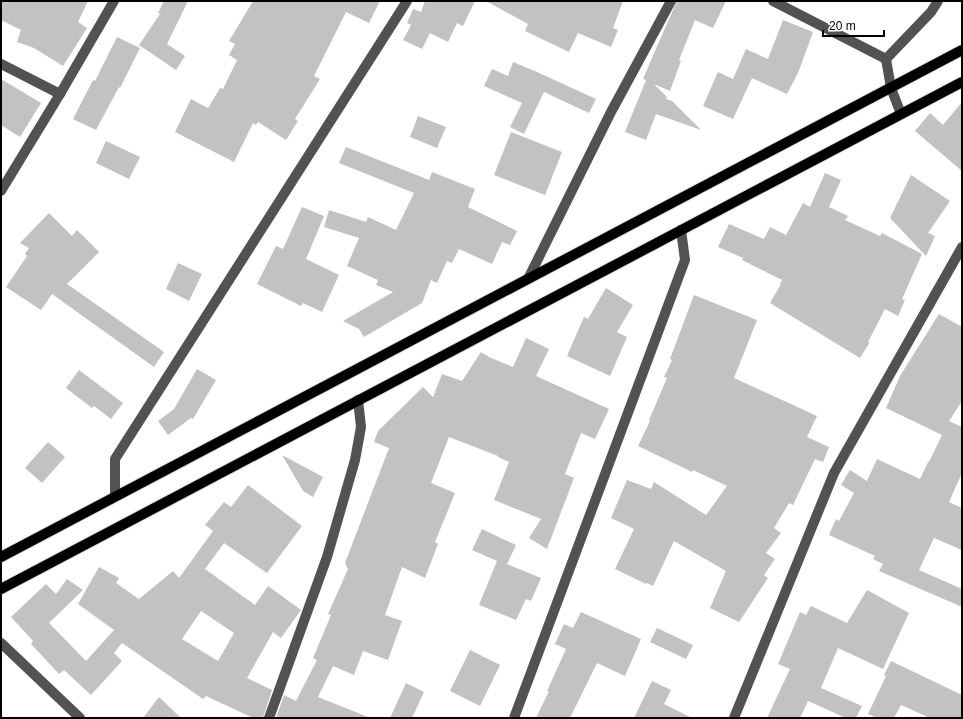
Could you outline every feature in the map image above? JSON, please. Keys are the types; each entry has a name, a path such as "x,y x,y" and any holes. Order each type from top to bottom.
{"main road":[{"path":"1,557 962,50"},
{"path":"1,589 962,82"}],"street":[{"path":"1,191 114,1"},
{"path":"115,496 115,459 407,1"},
{"path":"528,279 610,112 671,1"},
{"path":"773,1 886,59"},
{"path":"886,59 931,12 938,1"},
{"path":"886,59 891,88 901,114"},
{"path":"1,64 60,94"},
{"path":"514,718 685,260 681,230"},
{"path":"734,718 834,473 962,247"},
{"path":"269,718 327,557 355,460 361,427 358,400"},
{"path":"1,643 80,718"}],"building":[{"path":"1,1 88,1 78,22 87,28 63,66 34,48 17,42 21,30 1,20"},
{"path":"164,1 188,1 167,44 185,56 176,70 139,45 160,14 158,13"},
{"path":"253,1 380,1 369,23 346,12 314,76 320,79 295,119 298,121 286,140 258,122 256,125 253,123 234,162 175,132 191,99 208,108 220,88 223,89 237,60 229,55 235,44 229,41"},
{"path":"425,1 475,1 463,26 457,23 448,42 430,33 422,49 403,40 411,25 407,23 413,9 421,12"},
{"path":"486,1 623,1 613,28 618,30 611,47 578,33 569,52 525,31 528,24"},
{"path":"677,1 726,1 713,28 695,20 679,60 681,61 670,91 654,84 667,97 666,99 672,101 701,130 656,114 646,140 625,132 646,80 643,79"},
{"path":"783,20 813,32 798,73 787,94 752,78 733,119 703,106 718,72 733,79 746,49 768,59"},
{"path":"117,37 140,48 120,88 119,87 96,130 73,119 93,80 95,81"},
{"path":"513,62 596,99 589,113 544,92 524,134 510,127 522,103 484,86 492,69 508,76"},
{"path":"1,79 41,103 20,137 1,125"},
{"path":"962,102 962,171 915,131 930,113 943,125"},
{"path":"418,116 446,127 437,148 410,137"},
{"path":"511,132 562,152 545,195 494,175"},
{"path":"106,141 140,157 129,179 96,163"},
{"path":"346,147 429,180 432,172 475,189 468,207 517,231 510,245 502,242 492,264 459,249 452,263 447,261 437,283 431,280 422,303 364,337 359,329 343,321 393,292 376,285 378,280 347,266 359,238 324,227 329,210 366,222 368,217 396,230 414,193 339,163"},
{"path":"825,173 841,180 829,207 848,216 845,220 880,236 882,233 922,254 902,299 905,300 898,316 885,309 868,342 870,342 860,358 770,303 782,280 742,260 743,258 718,247 729,224 764,239 770,227 786,235 803,203 810,207"},
{"path":"911,175 950,201 928,233 935,236 926,256 890,218"},
{"path":"302,207 324,216 306,259 339,275 322,312 303,303 301,306 257,284 276,246 283,249"},
{"path":"49,213 72,236 77,230 99,252 67,284 164,352 154,367 52,294 41,310 6,287 27,256 25,254 29,248 20,243"},
{"path":"178,263 202,274 189,301 166,289"},
{"path":"606,288 633,305 617,332 627,337 610,376 567,356 584,317 588,319"},
{"path":"694,295 757,320 734,378 817,416 807,437 829,447 823,462 815,459 793,505 789,503 774,528 781,533 766,553 775,559 764,575 768,578 739,622 710,608 726,571 674,541 653,586 615,569 634,529 611,518 627,480 651,489 654,482 706,515 727,486 693,470 692,472 638,446 650,421 649,420 667,378 664,377 672,360 670,359"},
{"path":"939,314 962,327 962,401 949,421 962,427 962,473 949,502 962,508 962,550 934,538 919,570 962,589 962,607 879,571 883,564 873,559 875,556 829,535 836,519 839,521 854,493 841,485 850,470 867,481 877,459 920,479 929,462 942,435 886,408 900,376"},
{"path":"526,338 549,349 536,376 609,409 595,439 581,433 565,474 574,478 547,549 529,538 541,519 494,500 509,462 498,456 449,437 431,483 455,493 435,542 438,544 425,578 402,567 385,615 402,621 388,660 363,651 354,675 333,666 318,697 368,718 276,718 284,695 296,701 317,660 313,658 331,615 328,614 348,569 345,563 389,448 374,442 378,431 423,387 433,397 442,374 462,381 481,352 513,367"},
{"path":"197,369 216,380 193,419 191,418 168,435 158,421 174,409"},
{"path":"79,370 123,403 111,419 94,406 92,408 66,388"},
{"path":"48,442 65,457 42,483 25,468"},
{"path":"282,455 323,477 313,497 303,491"},
{"path":"248,485 302,526 267,573 224,543 205,569 255,605 268,586 301,610 281,638 273,632 247,678 272,690 263,718 253,718 206,696 203,699 122,643 114,653 122,661 91,695 64,670 59,674 31,644 33,641 11,617 46,584 56,594 67,579 83,590 49,623 86,661 114,630 78,604 99,567 119,578 116,583 139,599 173,571 179,578 213,531 205,525 224,502 231,507","holes":["201,611 234,633 218,661 182,639"]},
{"path":"482,529 516,545 507,564 541,578 531,601 526,599 516,620 479,605 497,561 472,550"},
{"path":"867,590 909,613 883,669 838,648 821,688 862,706 856,718 846,718 808,701 800,718 767,718 790,669 778,664 800,612 806,615 811,606 847,623"},
{"path":"581,612 641,639 625,676 597,663 570,718 536,718 566,649 555,644 564,624 573,628"},
{"path":"657,628 693,645 686,659 650,642"},
{"path":"470,650 500,665 480,706 450,691"},
{"path":"891,661 962,695 962,718 930,718 901,705 894,718 877,718 868,714 886,676 884,675"},
{"path":"652,681 671,690 664,704 692,718 634,718"},
{"path":"406,683 424,692 412,718 390,718"},
{"path":"159,697 181,718 143,718"}]}
